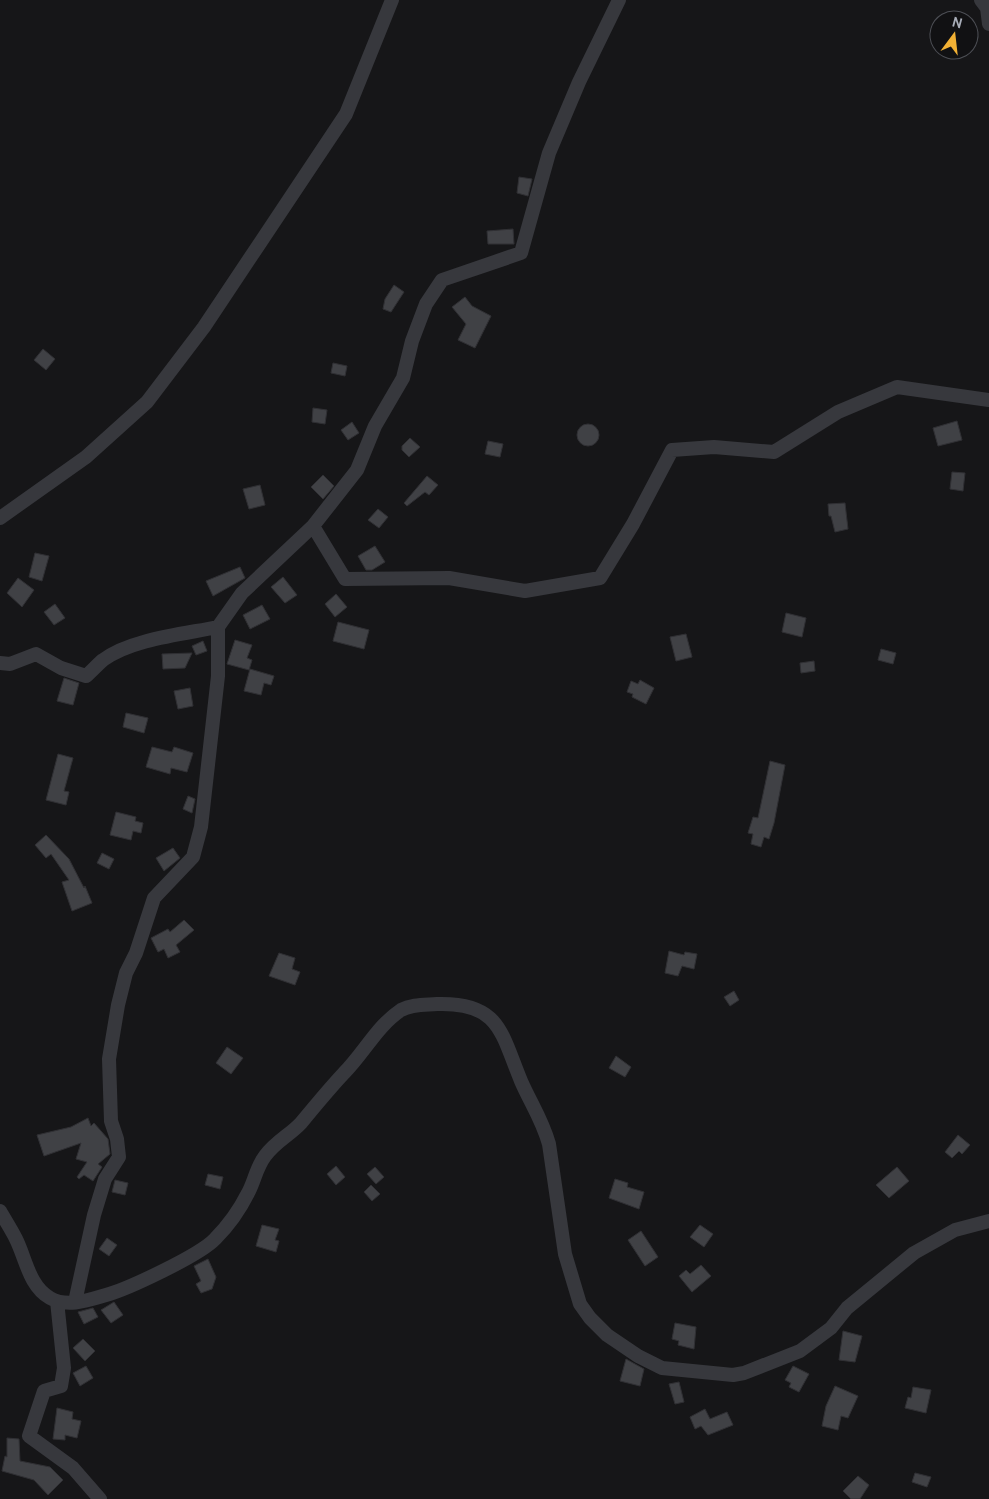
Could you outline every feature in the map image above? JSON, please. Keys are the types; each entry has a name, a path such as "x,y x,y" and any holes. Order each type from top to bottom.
{"street":[{"path":"0,518 86,456 147,402 204,327 346,114 392,0"},
{"path":"75,1302 94,1216 105,1179 118,1157 117,1139 111,1121 109,1059 120,997 154,898 193,857 201,827 218,676 218,627 242,593 313,526 357,470 375,426 394,397 403,378 412,341 426,304 442,280 521,253 549,153 579,82 619,0"},
{"path":"981,0 987,8 989,24"},
{"path":"313,526 345,580 449,578 525,591 600,578 633,524 672,450 714,447 774,452 838,412 897,387 989,400"},
{"path":"0,663 10,664 36,654 61,668 86,676 104,659 130,648 155,640 218,627"},
{"path":"0,1211 16,1240 31,1277 48,1297 56,1301 75,1302 113,1294 186,1259 214,1241 242,1204 249,1191 255,1171 276,1144 299,1125 354,1062 379,1029 400,1011 416,1005 444,1004 469,1007 492,1019 503,1034 522,1082 544,1126 549,1144 565,1254 580,1304 590,1318 607,1334 638,1356 662,1368 733,1375 744,1373 800,1351 831,1328 847,1308 914,1253 955,1230 989,1221"},
{"path":"56,1301 64,1368 61,1386 44,1391 29,1436 73,1468 100,1499"}],"building":[{"path":"519,177 532,179 528,196 517,193"},
{"path":"513,229 514,244 488,244 487,231"},
{"path":"394,285 404,292 391,312 383,309 385,299"},
{"path":"465,297 472,306 491,316 475,348 458,340 466,324 452,307"},
{"path":"43,349 55,359 46,370 34,360"},
{"path":"333,363 347,366 345,376 331,373"},
{"path":"313,408 327,410 325,424 312,422"},
{"path":"957,421 962,440 938,446 933,428"},
{"path":"352,422 359,433 348,440 341,430"},
{"path":"588,424 596,427 599,435 596,443 588,446 580,443 577,435 580,427"},
{"path":"410,438 420,447 409,457 402,450 402,446"},
{"path":"488,441 503,444 500,457 485,454"},
{"path":"952,472 965,473 963,491 950,489"},
{"path":"323,475 334,486 323,499 311,487"},
{"path":"427,476 438,485 429,495 425,492 407,506 404,503"},
{"path":"260,485 265,505 249,509 243,489"},
{"path":"845,503 848,529 835,532 831,516 829,516 828,504"},
{"path":"378,509 388,517 379,528 368,520"},
{"path":"375,546 385,562 372,570 366,570 358,556"},
{"path":"35,553 49,556 42,581 29,577"},
{"path":"240,567 245,578 213,596 206,581"},
{"path":"283,577 297,595 285,603 271,587"},
{"path":"18,578 34,590 22,607 7,593"},
{"path":"336,594 347,607 335,617 325,604"},
{"path":"55,604 65,618 54,625 44,612"},
{"path":"262,605 270,619 250,629 243,615"},
{"path":"786,613 806,618 802,637 782,632"},
{"path":"338,622 369,630 364,649 333,641"},
{"path":"686,634 692,657 676,661 670,637"},
{"path":"235,640 252,645 247,658 252,660 249,670 227,664"},
{"path":"203,641 207,651 196,655 192,646"},
{"path":"881,649 896,653 893,664 878,660"},
{"path":"192,653 185,668 163,669 162,654"},
{"path":"814,661 815,671 801,673 800,663"},
{"path":"250,669 274,676 271,685 264,683 261,695 244,691"},
{"path":"64,678 79,683 73,705 57,701"},
{"path":"640,680 654,688 646,704 632,697 633,694 627,692 631,681 638,684"},
{"path":"190,688 193,706 178,709 174,691"},
{"path":"126,713 148,718 144,733 123,727"},
{"path":"152,747 172,752 174,747 193,753 187,772 171,768 170,774 146,767"},
{"path":"58,754 73,758 64,791 69,792 66,805 46,800"},
{"path":"770,761 785,765 774,823 769,839 764,837 761,847 751,844 753,834 748,833 753,817 758,818"},
{"path":"188,796 195,799 192,813 183,809"},
{"path":"116,812 136,817 135,821 143,823 141,833 133,831 131,840 110,835"},
{"path":"46,835 69,859 84,888 85,886 92,903 72,911 62,882 69,880 51,854 46,858 35,845"},
{"path":"173,848 180,858 164,871 156,858"},
{"path":"102,853 114,859 109,869 97,863"},
{"path":"184,920 194,930 176,945 180,952 168,958 164,949 158,952 151,938 168,929 170,932"},
{"path":"669,951 684,955 685,952 697,954 694,969 682,966 678,976 665,973"},
{"path":"279,953 295,958 292,969 300,972 295,985 269,976"},
{"path":"734,991 739,1000 730,1006 724,997"},
{"path":"227,1047 243,1058 231,1074 216,1063"},
{"path":"616,1056 631,1067 625,1077 609,1068"},
{"path":"88,1118 91,1126 94,1123 108,1139 110,1154 98,1164 102,1167 93,1181 84,1175 79,1179 77,1177 87,1162 76,1159 81,1143 44,1156 37,1135 71,1127"},
{"path":"958,1135 970,1145 962,1154 959,1151 952,1158 945,1152"},
{"path":"336,1166 345,1177 336,1185 327,1174"},
{"path":"375,1167 384,1177 376,1184 367,1174"},
{"path":"897,1167 909,1181 889,1198 876,1185"},
{"path":"208,1174 223,1177 220,1189 205,1185"},
{"path":"615,1179 628,1183 627,1187 644,1192 639,1209 609,1198"},
{"path":"115,1180 128,1183 125,1195 112,1192"},
{"path":"371,1185 380,1194 372,1201 364,1192"},
{"path":"262,1225 279,1229 275,1240 279,1241 276,1252 256,1246"},
{"path":"700,1225 713,1234 704,1247 690,1237"},
{"path":"641,1231 658,1257 645,1266 628,1240"},
{"path":"107,1238 117,1245 109,1256 99,1249"},
{"path":"208,1259 216,1277 212,1289 201,1293 196,1284 201,1281 194,1266"},
{"path":"701,1265 711,1276 692,1292 679,1276 686,1270 690,1274"},
{"path":"114,1302 123,1315 111,1323 101,1310"},
{"path":"93,1308 98,1317 84,1324 78,1312"},
{"path":"675,1323 696,1327 694,1349 678,1345 679,1341 672,1339"},
{"path":"843,1331 862,1336 855,1362 839,1360"},
{"path":"83,1339 95,1351 85,1361 73,1348"},
{"path":"626,1359 644,1369 640,1386 620,1381"},
{"path":"86,1366 93,1378 80,1386 73,1373"},
{"path":"793,1366 809,1374 799,1392 789,1387 791,1383 785,1380"},
{"path":"679,1382 684,1402 675,1404 669,1384"},
{"path":"835,1386 858,1396 848,1418 841,1416 838,1430 822,1426 826,1406"},
{"path":"913,1387 931,1390 926,1413 905,1408 908,1397 911,1398"},
{"path":"57,1408 73,1412 72,1419 81,1421 77,1438 65,1435 65,1440 53,1439"},
{"path":"705,1409 710,1419 727,1412 733,1425 708,1435 701,1426 695,1429 690,1417"},
{"path":"7,1438 19,1439 20,1461 50,1467 63,1480 48,1495 34,1480 2,1471 5,1456 7,1457"},
{"path":"915,1473 931,1477 927,1487 912,1482"},
{"path":"858,1476 869,1485 860,1499 851,1499 843,1491"}]}
